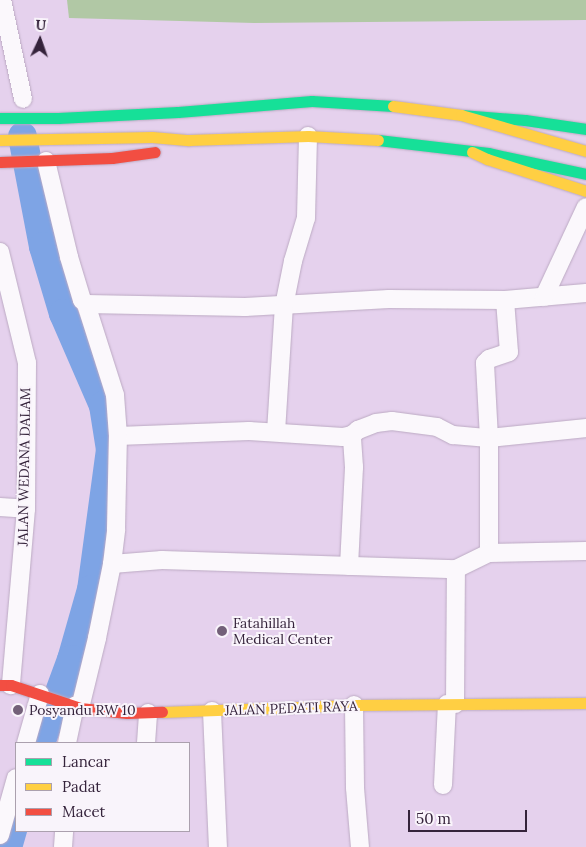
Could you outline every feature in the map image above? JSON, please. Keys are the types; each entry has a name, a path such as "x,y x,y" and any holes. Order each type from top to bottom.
{"main road":[{"path":"0,118 58,118 178,112 193,109 312,101 390,106 461,115 581,125"},
{"path":"121,103 179,106 193,109"},
{"path":"461,115 586,151"},
{"path":"0,140 152,137 189,140 308,136 391,142 522,158 586,174"},
{"path":"0,162 112,158 145,154 189,140"},
{"path":"472,152 487,159 586,191"},
{"name":"JALAN PEDATI RAYA","path":"6,685 75,706 148,713 354,705 586,703"}],"street":[{"path":"2,0 21,99"},
{"path":"276,432 284,306 293,261 306,218 308,136"},
{"path":"41,161 82,300 86,304 115,395 118,436 116,529 112,564 97,638 75,706 67,742"},
{"path":"544,297 586,207"},
{"name":"JALAN WEDANA DALAM","path":"0,252 8,322 26,363 26,509 6,685"},
{"path":"86,304 284,306 389,299 505,300 586,293"},
{"path":"489,554 489,438 485,363 489,359 508,352 505,300"},
{"path":"118,436 276,432 342,437 352,435 358,430 376,423 392,421 437,427 453,434 489,438 586,428"},
{"path":"349,566 354,467 352,435"},
{"path":"0,507 26,509"},
{"path":"112,564 162,560 456,569 489,554 586,551"},
{"path":"443,785 451,704 456,569"},
{"path":"26,742 40,695"},
{"path":"354,705 355,788 360,847"},
{"path":"212,711 218,847"},
{"path":"146,742 148,713"},
{"path":"0,835 15,782"},
{"path":"63,847 64,832"}],"green space":[{"path":"67,0 586,0 586,20 254,23 69,18"}],"waterway":[{"path":"22,136 43,246 63,313 103,405 110,449 91,589 71,659 40,742"},
{"path":"7,847 15,819"}],"traffic: fast":[{"path":"0,118 58,118 178,112 312,101 393,106"},
{"path":"461,115 525,120 586,129"},
{"path":"378,140 488,153 586,174"}],"traffic: slow":[{"path":"393,106 461,115 586,151"},
{"path":"0,140 152,137 189,140 308,136 378,140"},
{"path":"472,152 487,159 586,191"},
{"path":"162,712 354,705 586,703"}],"traffic: jam":[{"path":"0,162 112,158 155,152"},
{"path":"0,685 11,685 80,708 127,713 162,712"}],"place":[{"name":"Fatahillah Medical Center","path":"222,631"},
{"name":"Posyandu RW 10","path":"18,710"}]}
